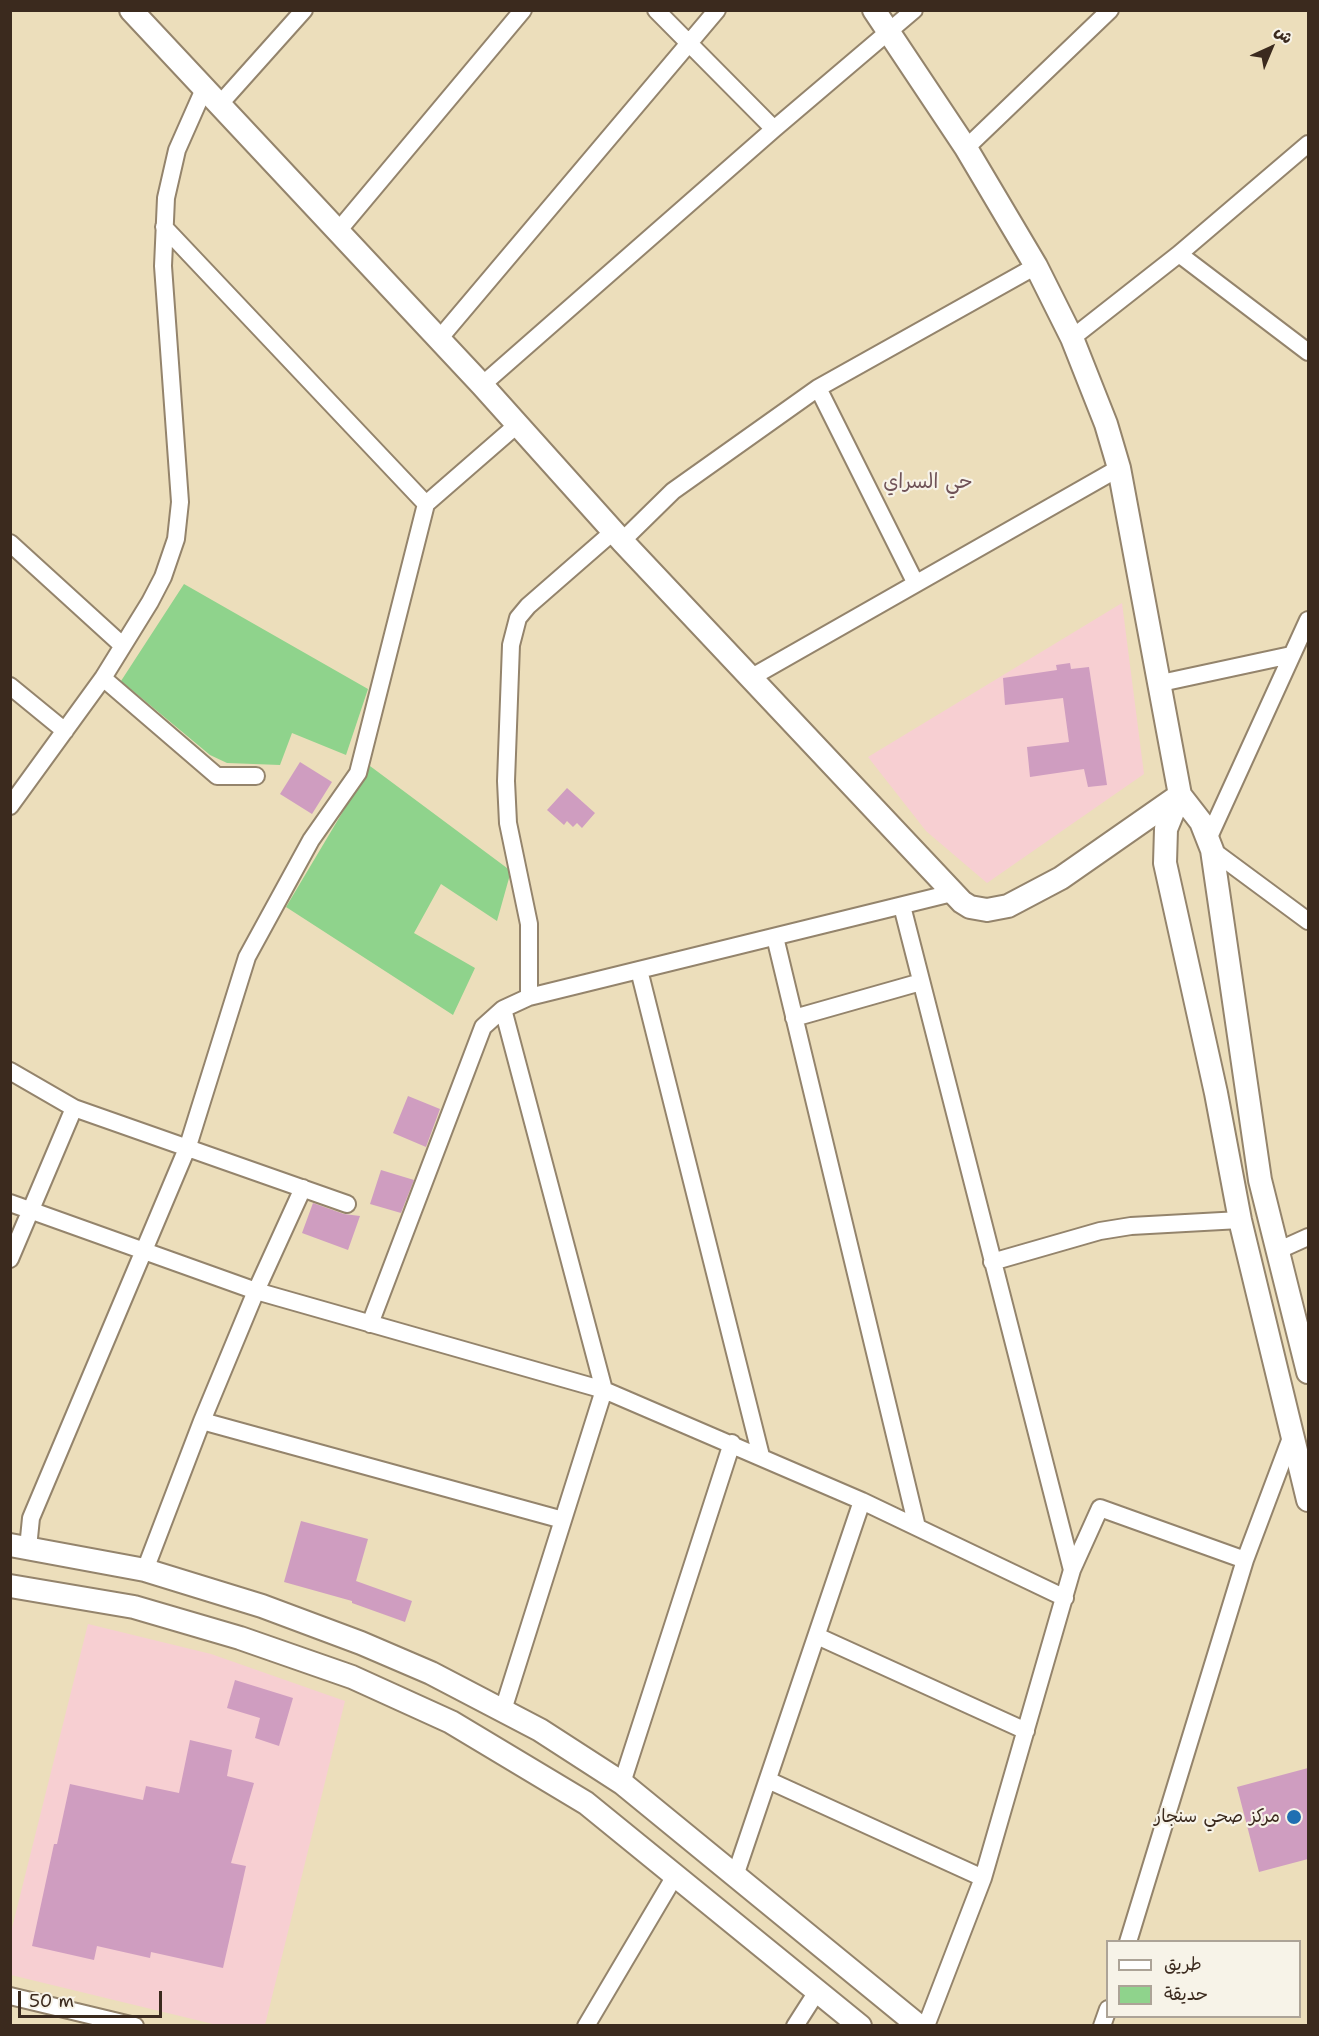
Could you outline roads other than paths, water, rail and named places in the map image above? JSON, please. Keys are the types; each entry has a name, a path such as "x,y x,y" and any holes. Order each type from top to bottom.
{"street":[{"path":"131,10 482,385 618,536 962,902 978,909 1008,906 1060,878 1180,795"},
{"path":"12,801 103,678 150,602 171,555 179,522 180,502 163,266 165,198 177,150 211,97 304,10"},
{"path":"338,231 523,10"},
{"path":"656,10 774,129"},
{"path":"439,339 717,10"},
{"path":"874,10 966,148 1036,266 1092,383 1119,468 1161,683 1180,795 1197,815 1210,844 1260,1180 1308,1372"},
{"path":"482,385 774,129 914,10"},
{"path":"966,148 1110,10"},
{"path":"1072,338 1179,254 1308,144"},
{"path":"164,226 426,504"},
{"path":"1179,254 1308,352"},
{"path":"529,997 529,924 508,823 506,781 511,645 518,618 528,606 673,491 818,388 1036,266"},
{"path":"818,388 915,582"},
{"path":"518,424 426,504 358,773 311,840 247,957 188,1146 19,1547 16,1587 134,1607 240,1638 352,1677 451,1722 586,1803 860,2025"},
{"path":"752,677 915,582 1119,468"},
{"path":"10,543 122,645"},
{"path":"1210,844 1308,620"},
{"path":"1161,683 1291,655"},
{"path":"103,678 217,776 256,776"},
{"path":"10,686 65,731"},
{"path":"1180,795 1166,829 1164,848 1216,1093 1240,1220 1308,1500"},
{"path":"1164,848 1171,835 1183,828 1197,829 1210,844 1308,921"},
{"path":"370,1324 483,1027 503,1009 529,997 952,892"},
{"path":"902,906 1072,1570"},
{"path":"775,937 917,1527"},
{"path":"639,970 761,1456"},
{"path":"795,1018 921,982"},
{"path":"503,1009 604,1389 503,1710"},
{"path":"10,1071 74,1108 188,1146 347,1204"},
{"path":"10,1259 74,1108"},
{"path":"145,1570 202,1421 256,1291 303,1188"},
{"path":"10,1203 256,1291 604,1389 862,1501 1065,1598"},
{"path":"993,1262 1100,1231 1131,1226 1240,1220"},
{"path":"1277,1251 1308,1237"},
{"path":"202,1421 562,1520"},
{"path":"1128,1940 1245,1560 1293,1434"},
{"path":"622,1783 732,1443"},
{"path":"735,1876 770,1781 862,1501"},
{"path":"926,2025 982,1878 1072,1570 1100,1509 1245,1560"},
{"path":"19,1547 145,1570 262,1606 361,1643 431,1673 503,1710 580,1754 622,1783 919,2025"},
{"path":"818,1636 1026,1731"},
{"path":"770,1781 982,1878"},
{"path":"586,2025 676,1874"},
{"path":"795,2025 818,1990"},
{"path":"10,1996 135,2025"}],"place":[{"name":"مركز صحي سنجار","path":"1294,1817"}],"district":[{"name":"حي السراي","path":"928,483"}]}
